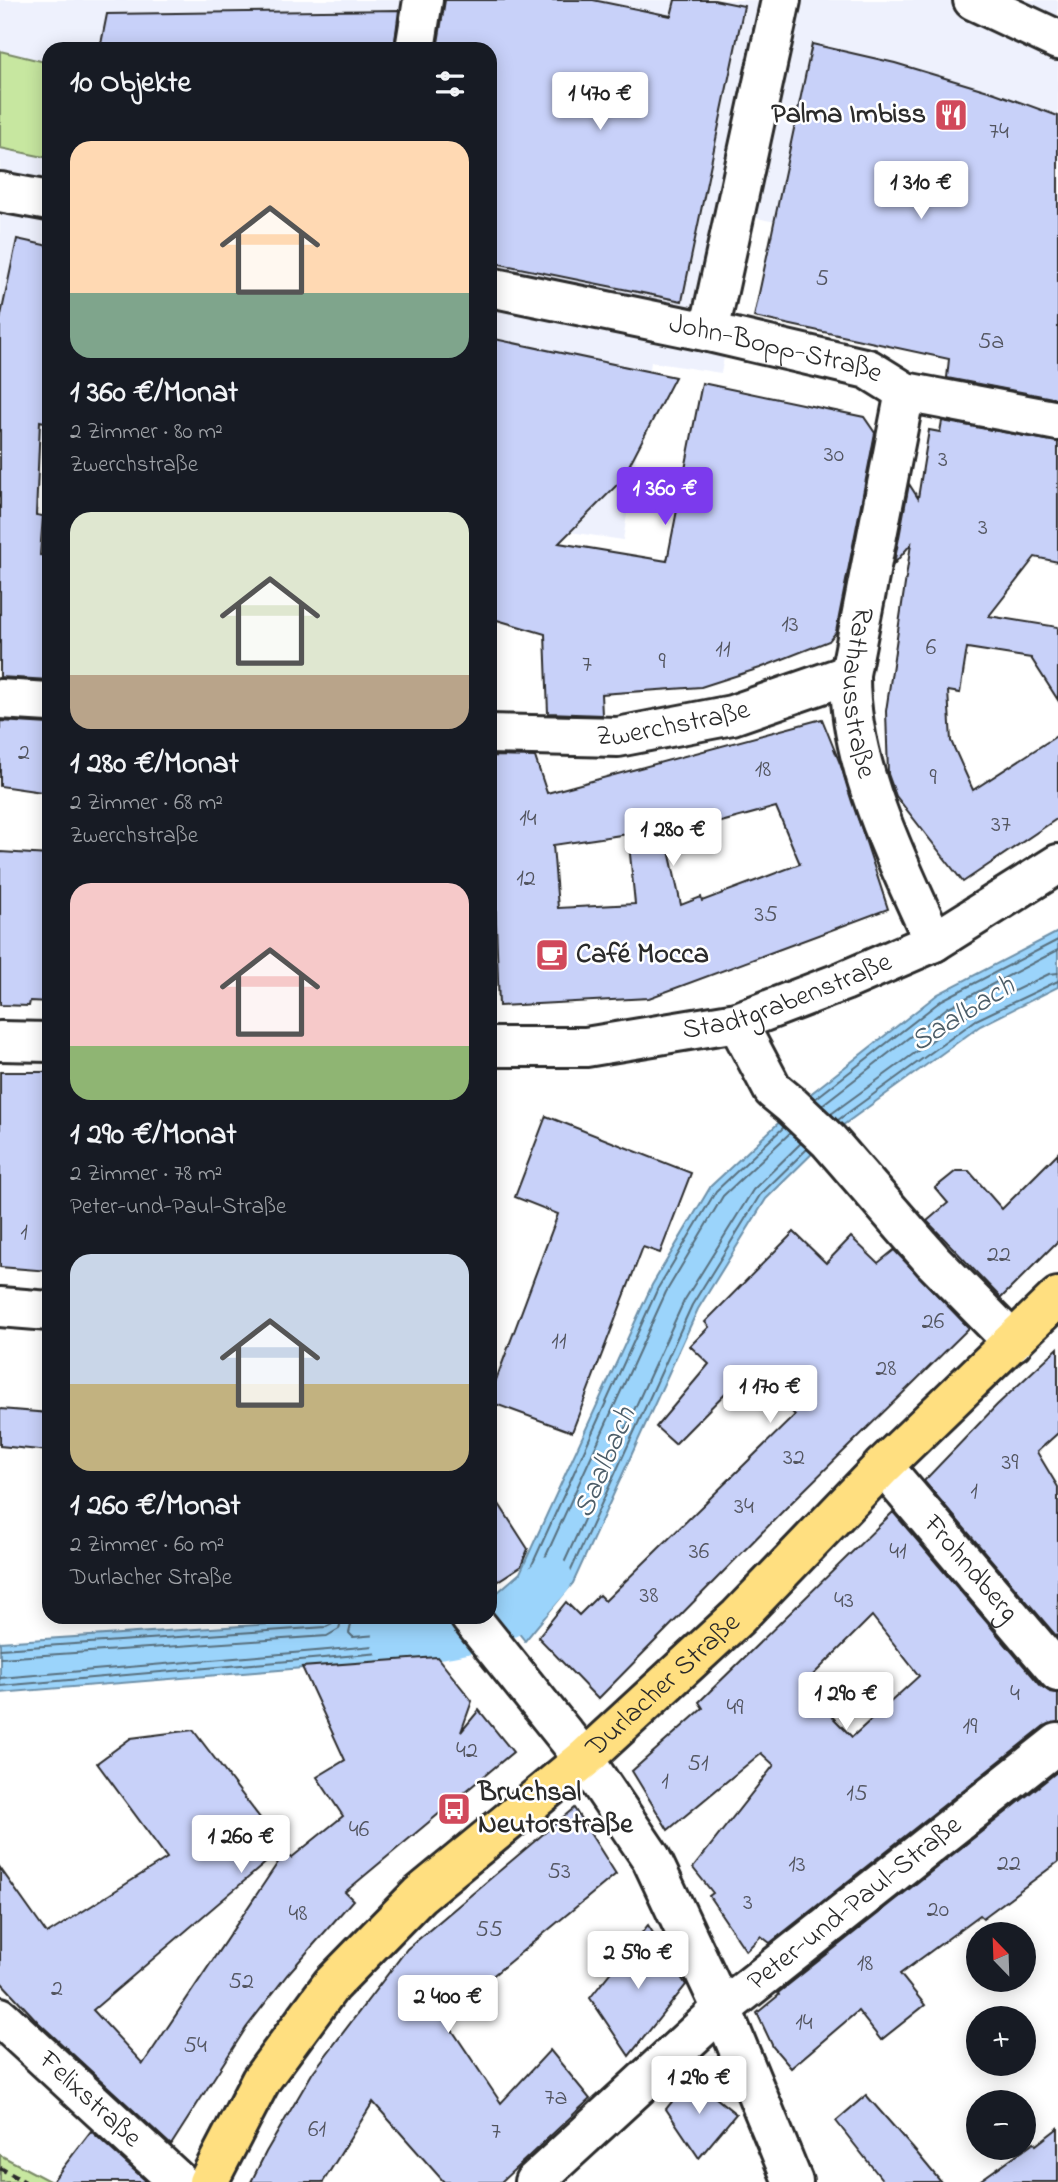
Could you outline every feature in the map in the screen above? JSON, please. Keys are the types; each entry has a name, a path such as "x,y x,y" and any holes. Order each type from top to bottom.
{"main road":[{"name":"Durlacher Straße","path":"208,2182 261,2080 331,1985 419,1895 584,1759 738,1617 883,1466 1058,1297"}],"street":[{"path":"416,42 423,0"},
{"path":"709,332 781,0"},
{"path":"973,0 1058,40"},
{"path":"0,192 42,200"},
{"name":"John-Bopp-Straße","path":"497,288 709,332 868,369 905,392 1058,421"},
{"name":"Rathausstraße","path":"905,392 850,674 850,698 857,738 880,821 934,942"},
{"name":"Zwerchstraße","path":"497,734 618,737 732,715 850,674"},
{"path":"0,699 42,702"},
{"name":"Stadtgrabenstraße","path":"497,1047 586,1047 737,1023 934,942 1058,864"},
{"path":"737,1023 773,1090 829,1141 933,1261 1013,1342"},
{"path":"0,1041 42,1042"},
{"path":"0,1307 42,1310"},
{"name":"Frohndberg","path":"883,1466 1058,1672"},
{"path":"475,1624 584,1759 651,1858 722,2009 793,2182"},
{"name":"Peter-und-Paul-Straße","path":"534,2182 722,2009 1058,1744"},
{"name":"Felixstraße","path":"0,2017 179,2182"}],"path":[{"path":"0,2168 25,2182"}],"shaded area":[{"path":"0,0 1058,0 1058,231 853,238 752,217 721,373 651,362 623,540 497,521 497,42 42,42 42,439 0,436"}],"green space":[{"path":"0,51 42,61 42,157 0,148"},
{"path":"0,2155 51,2182 0,2182"}],"water":[{"path":"1058,932 1058,987 980,1026 835,1131 766,1199 698,1309 573,1583 525,1641 497,1606 497,1593 520,1573 652,1285 711,1186 804,1099 938,994"},
{"path":"271,1624 445,1624 466,1652 436,1657 0,1693 0,1642"}],"building":[{"path":"445,0 593,0 671,16 675,0 714,0 744,6 682,301 497,263 497,42 438,42"},
{"path":"399,10 395,42 101,42 107,14"},
{"path":"812,44 895,63 995,93 1058,116 1058,399 947,378 949,359 754,317"},
{"path":"17,239 42,244 42,421 36,515 42,516 42,680 0,677 0,320"},
{"path":"497,339 675,377 621,481 559,543 667,561 702,383 864,417 875,433 836,632 829,641 701,687 601,694 602,715 548,713 545,634 497,620"},
{"path":"942,421 1058,442 1058,562 1035,557 989,616 1058,627 1058,700 1031,658 967,648 960,693 948,691 951,741 973,790 1058,735 1058,818 963,882 896,796 888,774 886,711 911,544 894,564 909,484 918,498 929,430 940,432"},
{"path":"822,719 841,766 888,909 649,998 499,1006 497,756 535,757 547,793","holes":["776,807 800,864 702,901 701,897 681,905 666,837","628,834 635,904 558,908 553,845"]},
{"path":"0,721 42,724 42,792 0,786"},
{"path":"0,852 42,855 42,1002 30,1001 29,1006 0,1005"},
{"path":"0,1072 42,1072 42,1270 0,1267"},
{"path":"546,1116 691,1173 660,1253 643,1247 572,1432 497,1405 497,1377 558,1214 515,1197"},
{"path":"1058,1153 1058,1241 1001,1298 927,1221 948,1203 935,1188 956,1171 969,1171 1002,1209"},
{"path":"794,1232 826,1263 851,1237 878,1263 894,1250 969,1328 791,1503 598,1699 538,1637 566,1602 579,1615 599,1595 605,1601 795,1415 751,1367 675,1444 656,1427 709,1364 690,1346 709,1327 705,1322"},
{"path":"1058,1348 1058,1433 1037,1452 1058,1487 1058,1638 924,1481 997,1405"},
{"path":"0,1409 42,1412 42,1450 0,1446"},
{"path":"497,1501 528,1549 521,1566 497,1581"},
{"path":"893,1512 1041,1686 1050,1692 1058,1693 1058,1722 1044,1726 770,1943 761,1936 746,1951 709,1896 713,1893 693,1868 774,1765 761,1753 668,1830 632,1771 703,1708 699,1702","holes":["872,1616 919,1676 852,1737 802,1686"]},
{"path":"437,1657 472,1701 461,1732 479,1710 513,1752 345,1892 353,1900 287,1975 246,2028 171,2145 39,2023 0,1981 0,1868 47,1934 167,1858 97,1763 131,1738 193,1730 283,1848 93,2010 143,2064 285,1852 291,1858 343,1816 317,1777 345,1760 302,1667"},
{"path":"1058,1771 1058,1862 983,1918 980,1915 966,1922 966,1925 900,1974 925,2005 881,2040 858,2011 791,2068 773,2047 757,2013 779,1995 778,1993"},
{"path":"574,1808 616,1874 484,1983 487,1986 450,2027 501,2103 550,2050 590,2099 501,2182 444,2182 373,2102 323,2182 251,2182 313,2072 407,1949"},
{"path":"648,1925 686,1985 629,2056 590,1998"},
{"path":"691,2078 736,2114 699,2158 666,2109"},
{"path":"866,2095 941,2182 884,2182 836,2121"},
{"path":"1058,2128 1058,2182 978,2182 1009,2160 1036,2160 1036,2145"},
{"path":"91,2131 147,2182 52,2182"}],"waterway":[{"name":"Saalbach","path":"497,1621 523,1606 550,1578"},
{"name":"Saalbach","path":"394,1641 445,1636 491,1624"}],"place":[{"name":"Palma Imbiss","path":"951,115"},
{"name":"Café Mocca","path":"552,955"},
{"name":"Bruchsal Neutorstraße","path":"454,1809"}]}
